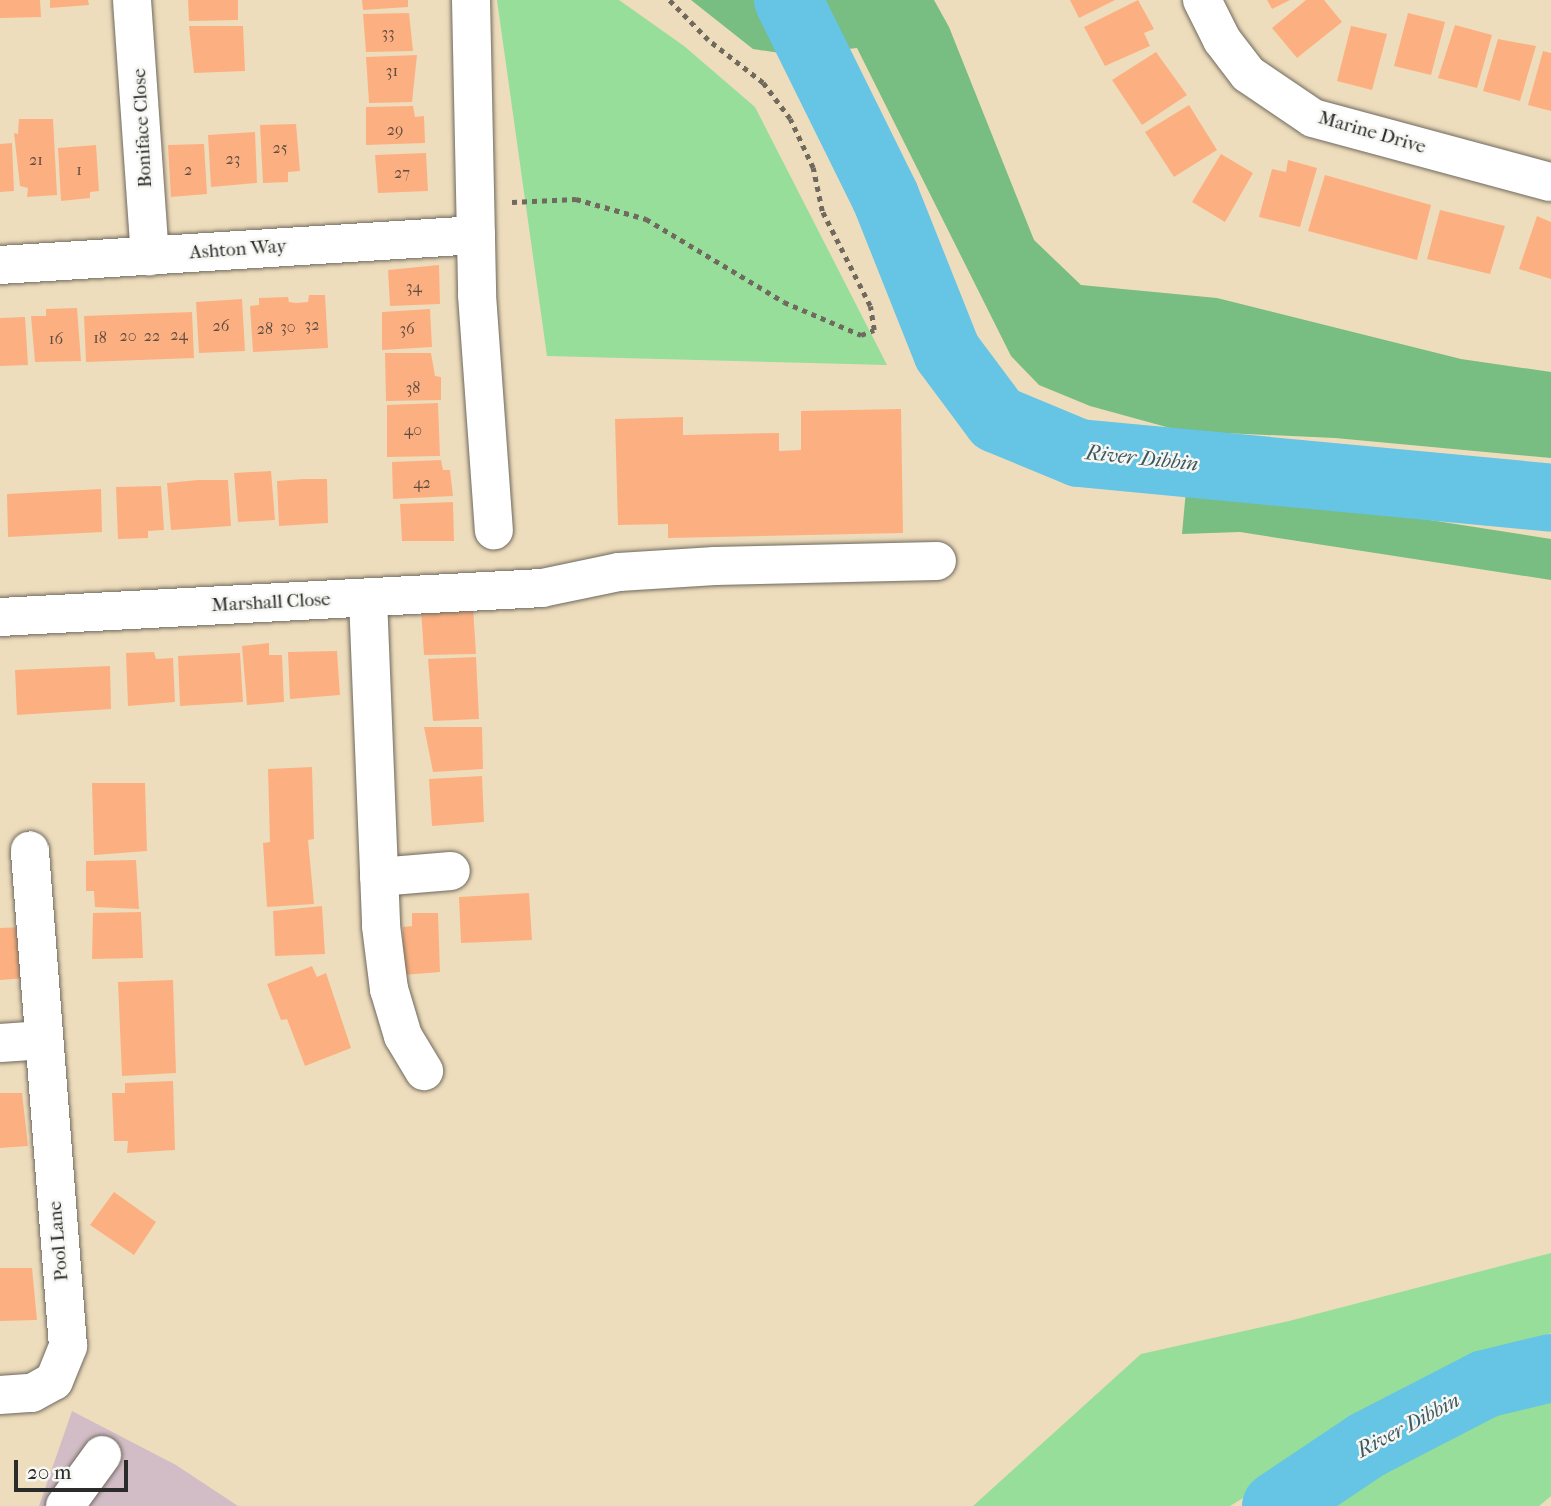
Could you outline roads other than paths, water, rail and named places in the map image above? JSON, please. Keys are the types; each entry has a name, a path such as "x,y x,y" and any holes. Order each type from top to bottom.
{"street":[{"name":"Boniface Close","path":"132,0 150,256"},
{"path":"471,0 477,295 494,530"},
{"name":"Marine Drive","path":"1202,0 1222,40 1248,74 1313,118 1551,182"},
{"name":"Ashton Way","path":"0,265 150,256 476,207"},
{"name":"Marshall Close","path":"0,617 542,588 619,572 937,561"},
{"path":"368,598 381,926 389,989 402,1036 424,1071"},
{"name":"Pool Lane","path":"0,1395 32,1393 54,1381 68,1346 30,850"},
{"path":"379,877 451,871"},
{"path":"0,1043 43,1040"},
{"path":"65,1506 102,1455"}],"waterway":[{"name":"River Dibbin","path":"788,0 885,196 947,352 997,419 1079,453 1551,498"},
{"name":"River Dibbin","path":"1276,1506 1367,1445 1485,1384 1551,1368"}]}
